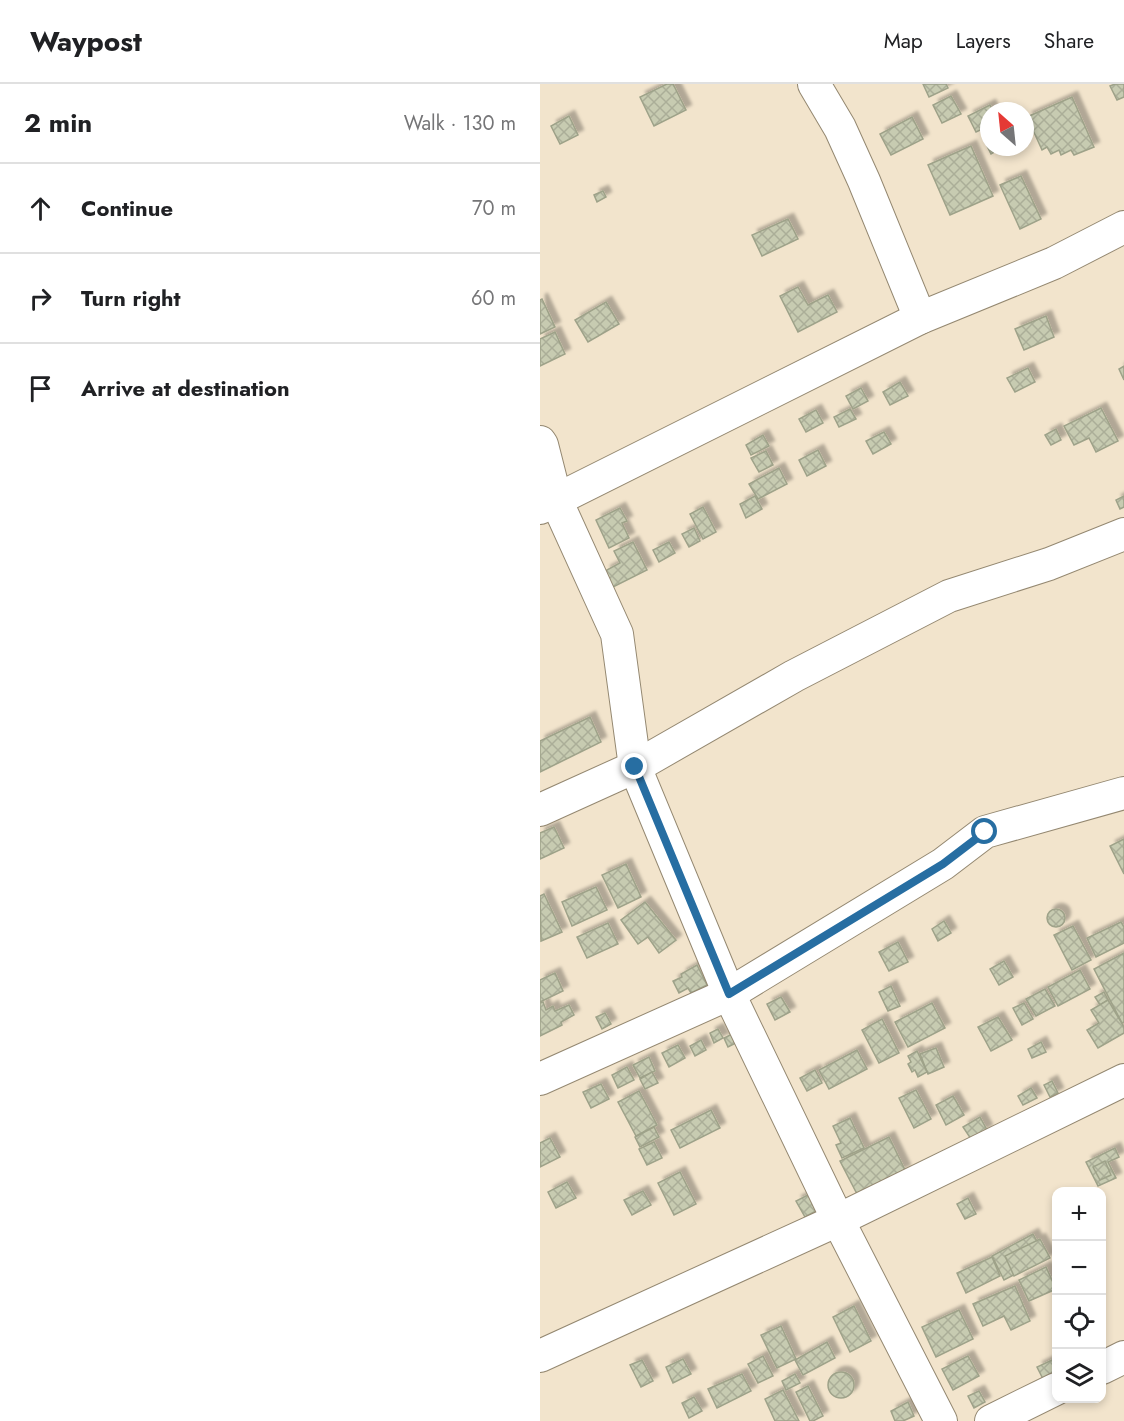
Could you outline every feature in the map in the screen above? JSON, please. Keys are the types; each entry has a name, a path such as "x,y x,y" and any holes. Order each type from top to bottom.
{"street":[{"path":"814,84 840,128 920,318"},
{"path":"548,504 920,318 1054,263 1124,228"},
{"path":"540,442 548,504 617,634 635,767 729,994 838,1220 941,1421"},
{"path":"540,810 635,767 794,676 950,596 1049,564 1124,534"},
{"path":"540,1079 729,994 943,864 985,832 1124,793"},
{"path":"540,1356 838,1220 1124,1080"},
{"path":"1106,1366 1124,1357"},
{"path":"991,1421 1052,1391"}],"building":[{"path":"667,84 673,84 686,110 654,126 640,97"},
{"path":"923,84 946,84 948,88 929,97"},
{"path":"1124,84 1124,97 1117,100 1110,86"},
{"path":"951,96 961,114 942,123 933,105"},
{"path":"1072,97 1094,147 1074,155 1071,150 1061,155 1059,150 1051,154 1047,147 1042,150 1034,132 1034,114"},
{"path":"980,110 980,130 976,132 968,116"},
{"path":"569,116 578,135 560,144 551,126"},
{"path":"912,117 923,139 891,155 880,134"},
{"path":"971,146 993,196 950,215 928,165"},
{"path":"1021,176 1041,219 1020,229 1000,185"},
{"path":"603,191 606,197 597,202 594,195"},
{"path":"788,219 798,239 762,256 752,235"},
{"path":"798,287 808,305 828,295 837,312 798,332 780,296"},
{"path":"542,299 555,327 540,334 540,300"},
{"path":"606,302 619,324 588,342 575,320"},
{"path":"1046,316 1054,337 1024,350 1015,329"},
{"path":"555,332 565,354 540,366 540,339"},
{"path":"1124,366 1124,380 1119,369"},
{"path":"1028,368 1035,382 1015,392 1007,378"},
{"path":"900,382 908,396 890,405 883,392"},
{"path":"861,388 868,401 853,409 846,396"},
{"path":"1101,408 1118,441 1096,452 1089,438 1074,445 1064,426"},
{"path":"850,409 856,419 839,427 834,417"},
{"path":"816,410 823,423 806,432 799,419"},
{"path":"1056,429 1061,440 1051,445 1045,435"},
{"path":"884,432 891,444 873,454 866,441"},
{"path":"763,435 769,446 751,455 746,445"},
{"path":"818,450 826,466 807,476 799,460"},
{"path":"766,451 773,465 759,472 751,458"},
{"path":"779,468 787,484 758,499 749,484"},
{"path":"755,496 762,509 746,518 740,504"},
{"path":"1124,496 1124,507 1120,509 1116,500"},
{"path":"703,507 716,532 703,539 690,514"},
{"path":"620,508 627,521 622,523 629,538 609,548 596,520"},
{"path":"694,528 700,541 689,547 682,534"},
{"path":"633,542 647,570 613,587 605,571 620,563 614,551"},
{"path":"669,542 675,553 659,562 653,550"},
{"path":"590,717 601,742 540,772 540,741"},
{"path":"554,827 564,848 540,859 540,833"},
{"path":"1124,839 1124,874 1110,846"},
{"path":"626,864 641,897 618,908 602,875"},
{"path":"596,887 607,910 572,926 562,902"},
{"path":"544,894 562,932 541,941 540,896"},
{"path":"645,902 676,940 659,953 648,937 638,944 621,920"},
{"path":"1056,909 1062,912 1065,918 1062,924 1056,927 1050,924 1047,918 1050,912"},
{"path":"944,921 951,933 938,941 932,929"},
{"path":"1121,922 1124,927 1124,943 1096,957 1087,938"},
{"path":"608,923 618,944 587,958 577,937"},
{"path":"1073,926 1091,960 1072,970 1054,935"},
{"path":"898,942 908,962 889,971 879,952"},
{"path":"1124,953 1124,1022 1122,1023 1094,969"},
{"path":"1004,961 1013,977 999,985 990,969"},
{"path":"697,965 707,985 691,993 688,988 679,993 673,981"},
{"path":"1080,970 1090,989 1058,1006 1048,987"},
{"path":"555,973 563,991 540,1002 540,980"},
{"path":"891,986 900,1006 888,1011 879,992"},
{"path":"1045,989 1055,1006 1036,1016 1026,999"},
{"path":"1104,992 1108,1000 1100,1005 1095,997"},
{"path":"781,997 790,1012 775,1020 767,1004"},
{"path":"1108,1000 1124,1027 1124,1033 1098,1048 1087,1030 1099,1023 1091,1010"},
{"path":"543,1002 546,1010 553,1006 555,1011 569,1005 574,1015 561,1022 562,1025 540,1036 540,1003"},
{"path":"932,1003 945,1028 908,1047 895,1022"},
{"path":"1024,1003 1033,1019 1022,1025 1013,1008"},
{"path":"605,1013 611,1024 602,1029 596,1017"},
{"path":"998,1017 1012,1040 991,1051 978,1027"},
{"path":"882,1019 899,1053 879,1063 862,1030"},
{"path":"718,1029 723,1038 714,1043 710,1033"},
{"path":"732,1034 736,1043 728,1047 724,1038"},
{"path":"701,1040 706,1050 695,1056 690,1046"},
{"path":"1041,1042 1046,1052 1032,1058 1028,1049"},
{"path":"678,1045 685,1058 669,1067 662,1053"},
{"path":"936,1048 944,1067 928,1074 920,1054"},
{"path":"857,1050 867,1069 829,1089 819,1070"},
{"path":"917,1051 927,1072 918,1077 915,1070 912,1072 908,1064 911,1062 908,1056"},
{"path":"649,1057 655,1071 640,1078 633,1065"},
{"path":"627,1067 634,1080 618,1088 612,1075"},
{"path":"815,1070 822,1083 807,1091 800,1078"},
{"path":"652,1072 658,1083 645,1089 640,1079"},
{"path":"1052,1081 1058,1093 1050,1097 1044,1085"},
{"path":"601,1084 609,1099 591,1108 583,1092"},
{"path":"1031,1088 1037,1098 1023,1105 1018,1096"},
{"path":"916,1090 931,1119 914,1128 899,1098"},
{"path":"639,1091 657,1125 636,1136 618,1102"},
{"path":"953,1096 964,1115 946,1125 936,1105"},
{"path":"711,1110 720,1128 680,1148 671,1130"},
{"path":"980,1117 987,1130 971,1139 963,1127"},
{"path":"850,1118 864,1148 842,1158 836,1145 841,1143 833,1126"},
{"path":"654,1127 659,1137 640,1147 635,1137"},
{"path":"889,1137 905,1170 857,1194 840,1161"},
{"path":"550,1138 560,1157 540,1167 540,1143"},
{"path":"654,1142 662,1158 647,1165 639,1149"},
{"path":"1115,1148 1119,1157 1108,1162 1116,1178 1098,1186 1086,1162"},
{"path":"1105,1161 1111,1175 1100,1180 1093,1167"},
{"path":"680,1172 696,1204 674,1215 658,1183"},
{"path":"567,1182 576,1198 556,1208 548,1192"},
{"path":"643,1191 651,1205 632,1215 624,1200"},
{"path":"808,1195 816,1211 805,1217 796,1201"},
{"path":"968,1198 976,1214 965,1219 957,1204"},
{"path":"1033,1234 1046,1258 1004,1280 992,1256"},
{"path":"1040,1239 1050,1258 1014,1276 1005,1256"},
{"path":"992,1257 1000,1276 966,1293 957,1273"},
{"path":"1046,1267 1052,1280 1052,1291 1029,1301 1019,1280"},
{"path":"1015,1286 1030,1321 1011,1330 1004,1316 983,1326 973,1304"},
{"path":"854,1306 871,1341 850,1352 833,1317"},
{"path":"959,1310 973,1339 936,1357 922,1327"},
{"path":"781,1326 796,1359 777,1368 761,1335"},
{"path":"827,1342 835,1358 803,1375 795,1360"},
{"path":"763,1356 773,1376 758,1383 748,1364"},
{"path":"968,1356 979,1376 953,1390 942,1369"},
{"path":"683,1359 691,1374 673,1383 666,1367"},
{"path":"642,1360 653,1381 641,1387 630,1365"},
{"path":"1052,1360 1052,1374 1043,1379 1037,1367"},
{"path":"841,1372 850,1376 854,1385 850,1394 841,1398 832,1394 828,1385 832,1376"},
{"path":"742,1374 751,1391 717,1408 708,1389"},
{"path":"795,1374 800,1383 786,1390 782,1381"},
{"path":"808,1386 823,1416 813,1421 810,1421 796,1392"},
{"path":"783,1390 799,1421 775,1421 765,1399"},
{"path":"979,1391 985,1402 974,1408 968,1396"},
{"path":"694,1397 702,1411 689,1418 682,1403"},
{"path":"908,1402 914,1416 903,1421 895,1421 891,1411"}],"route":[{"path":"635,767 729,994 943,864 985,832"}]}
